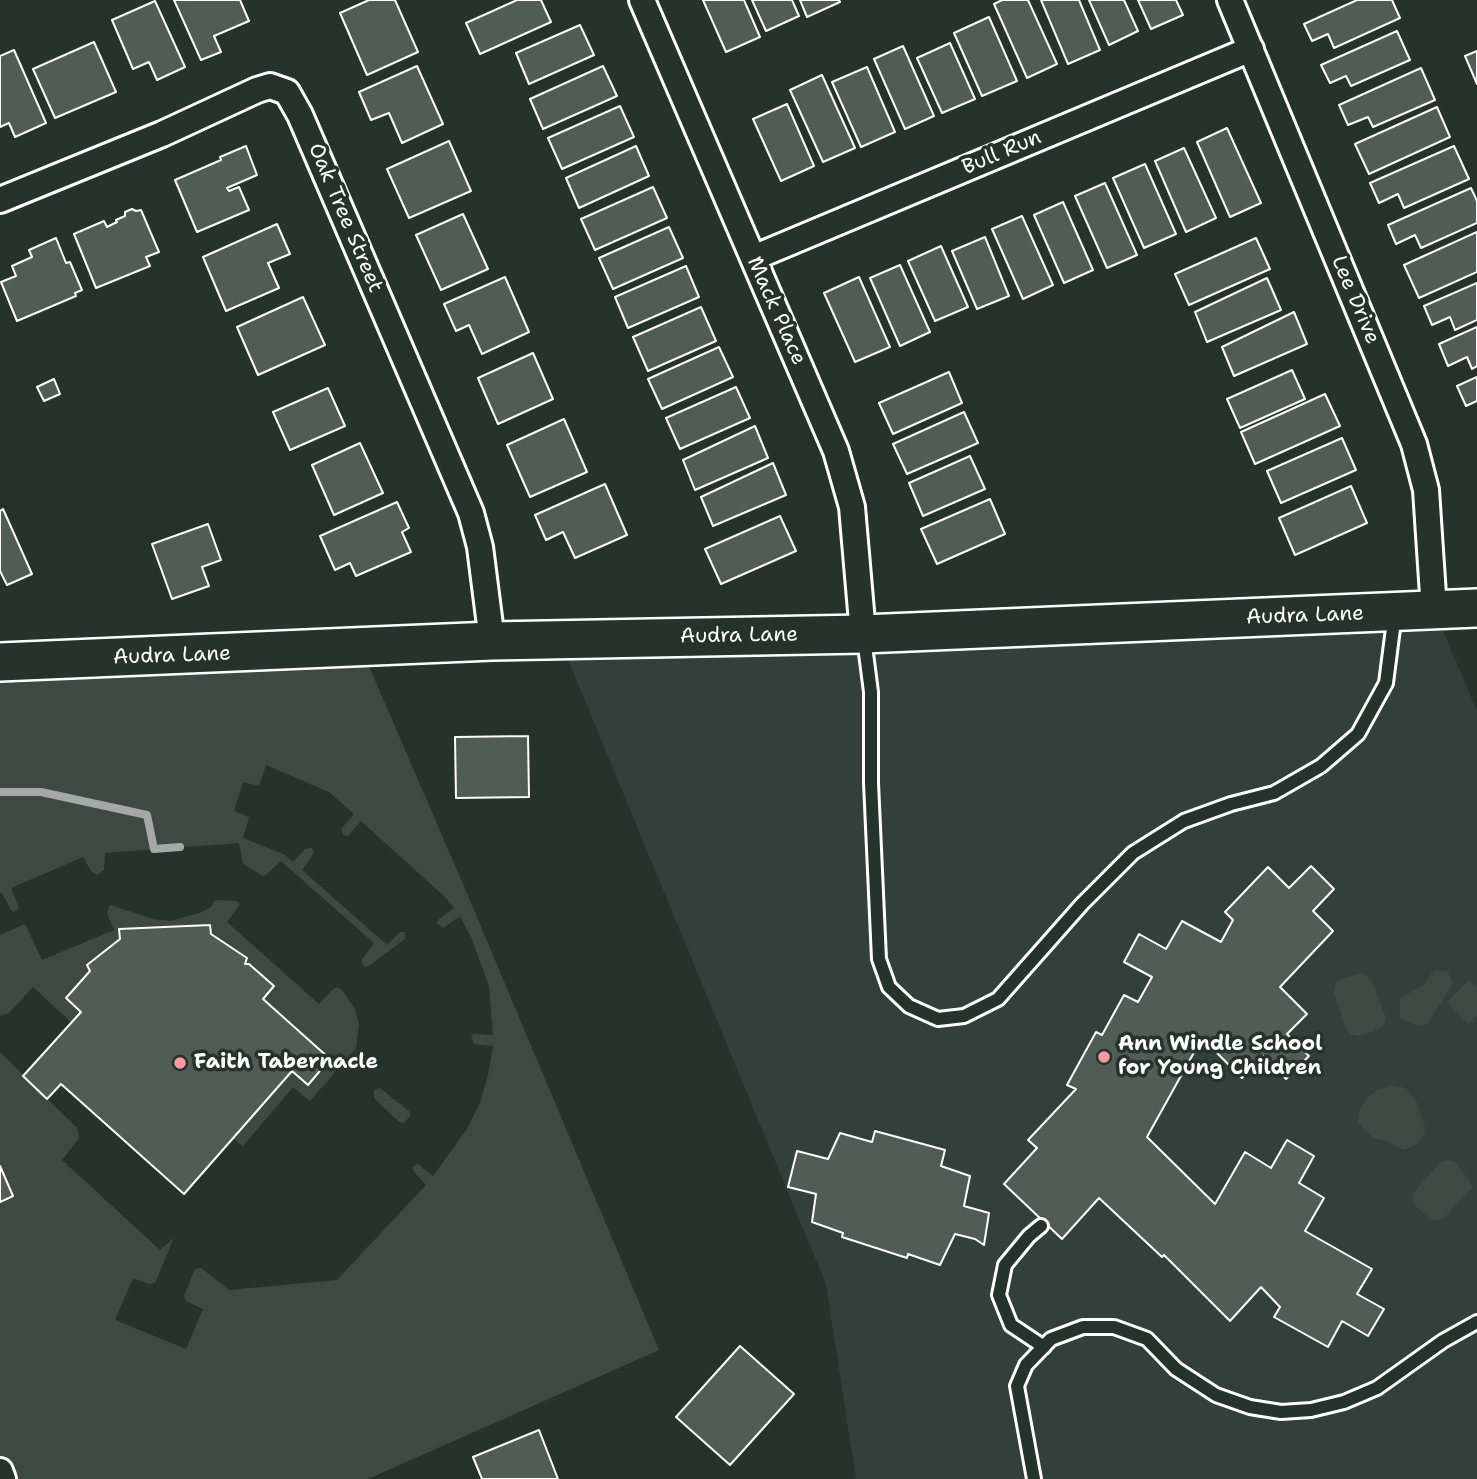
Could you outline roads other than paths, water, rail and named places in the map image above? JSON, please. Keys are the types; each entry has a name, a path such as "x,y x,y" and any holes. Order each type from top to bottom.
{"street":[{"name":"Mack Place","path":"642,0 829,433 842,469 852,507 863,634"},
{"name":"Lee Drive","path":"1230,0 1414,444 1426,490 1434,610"},
{"name":"Bull Run","path":"752,258 1251,48"},
{"name":"Oak Tree Street","path":"0,200 162,134 263,88 275,87 287,92 300,115 471,513 480,547 492,641"},
{"name":"Audra Lane","path":"0,662 492,641 863,634 1477,608"},
{"path":"0,1471 3,1479"}],"lane":[{"path":"863,634 871,692 871,783 879,959 890,986 899,996 909,1006 938,1019 964,1016 998,999 1082,904 1133,853 1184,821 1231,804 1274,793 1321,766 1358,734 1386,683 1395,612"},
{"path":"1041,1226 1005,1265 999,1296 1011,1325 1044,1347"},
{"path":"1034,1479 1017,1386 1027,1365 1051,1339 1083,1327 1114,1327 1147,1339 1176,1369 1216,1395 1250,1407 1282,1412 1311,1410 1344,1402 1377,1388 1443,1341 1477,1322"}],"waterway":[{"path":"0,792 41,792 147,815 154,849 180,847"}],"place":[{"name":"Ann Windle School for Young Children","path":"1104,1057"},
{"name":"Faith Tabernacle","path":"180,1063"}]}
